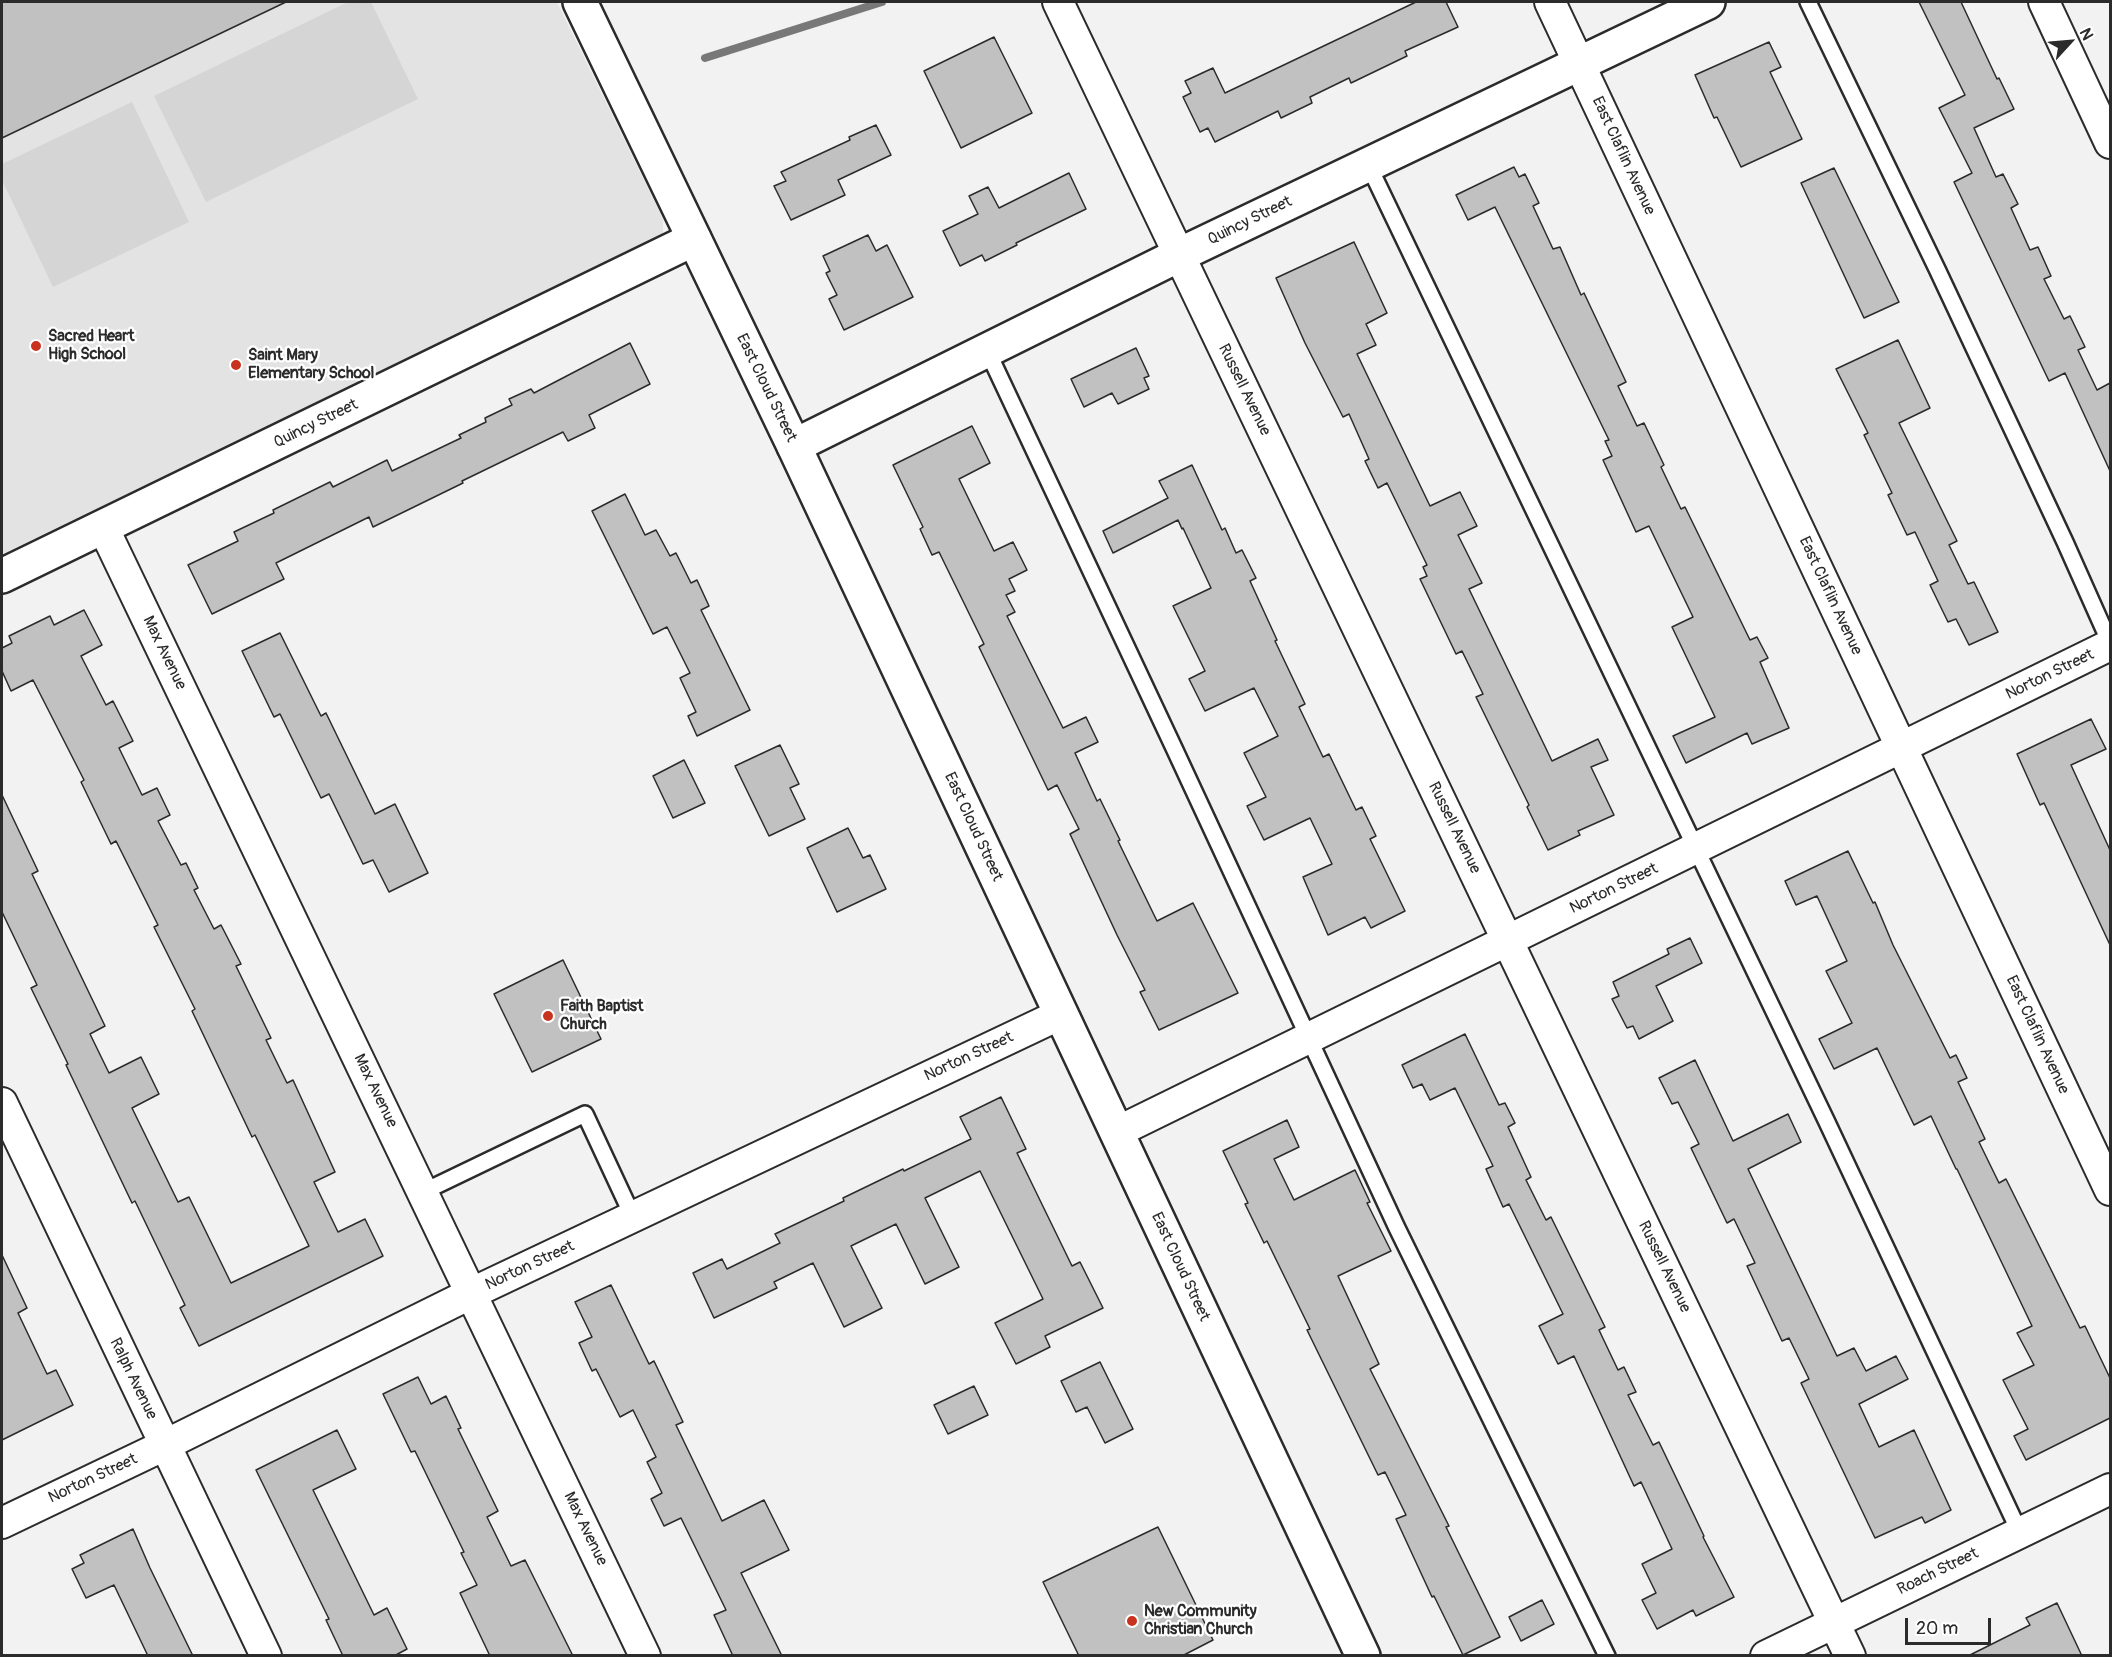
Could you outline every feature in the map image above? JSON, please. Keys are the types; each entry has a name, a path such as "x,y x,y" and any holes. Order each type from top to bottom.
{"main road":[{"name":"East Cloud Street","path":"580,2 794,446 1363,1656"},
{"name":"Quincy Street","path":"794,446 1179,255 1708,2"},
{"name":"Quincy Street","path":"2,576 694,239"}],"street":[{"name":"Russell Avenue","path":"1058,2 1850,1656"},
{"name":"East Claflin Avenue","path":"1550,2 2110,1190"},
{"path":"2044,2 2110,143"},
{"name":"Max Avenue","path":"103,527 645,1656"},
{"name":"Norton Street","path":"1117,1132 2110,644"},
{"name":"Norton Street","path":"2,1523 165,1446 472,1293 1061,1014"},
{"name":"Ralph Avenue","path":"2,1103 266,1656"},
{"name":"Roach Street","path":"1766,1656 2110,1489"}],"lane":[{"path":"1808,2 1947,290 2110,644"},
{"path":"1368,164 2020,1533"},
{"path":"987,350 1397,1227 1607,1656"},
{"path":"423,1192 585,1114 633,1217"}],"shaded area":[{"name":"Saint Mary Elementary School","path":"2,2 557,2 663,219 663,234 648,244 2,554"},
{"path":"348,2 371,2 418,99 206,202 154,96"},
{"path":"132,102 189,222 53,287 2,180 2,164"}],"building":[{"path":"2,2 286,2 2,138"},
{"path":"1416,2 1446,2 1458,27 1405,51 1407,56 1351,83 1349,78 1310,97 1312,103 1281,118 1278,111 1215,142 1208,128 1200,132 1183,97 1191,93 1185,81 1213,68 1225,93"},
{"path":"1919,2 1961,2 1997,79 1999,78 2014,109 1974,128 1996,177 2003,174 2018,204 2011,208 2030,250 2038,247 2051,276 2044,279 2064,319 2070,316 2085,347 2078,350 2097,390 2110,383 2110,471 2065,373 2049,381 1954,182 1972,173 1939,108 1965,95"},
{"path":"994,37 1032,113 961,148 924,71"},
{"path":"1769,42 1781,67 1770,72 1802,139 1741,167 1717,117 1714,118 1695,75"},
{"path":"876,125 891,155 838,180 845,195 791,220 774,186 786,181 781,172 850,140 849,137"},
{"path":"1514,167 1519,177 1525,174 1539,203 1533,206 1553,249 1560,247 1581,295 1584,293 1626,382 1618,386 1637,426 1644,423 1681,509 1685,507 1750,640 1757,637 1768,658 1760,662 1789,728 1752,744 1747,733 1686,763 1673,736 1715,717 1672,627 1693,617 1649,526 1636,532 1603,460 1612,456 1605,441 1609,440 1495,207 1468,220 1456,195"},
{"path":"1834,168 1899,302 1864,318 1801,183"},
{"path":"1069,173 1086,209 1016,243 1017,245 985,261 982,255 960,266 943,231 978,214 969,196 988,187 999,208"},
{"path":"868,235 876,251 887,245 913,297 844,330 829,299 837,295 826,273 830,271 823,256"},
{"path":"1354,242 1387,313 1366,324 1376,345 1357,354 1430,506 1460,492 1477,526 1458,535 1482,583 1469,589 1552,761 1598,739 1608,760 1591,767 1614,815 1578,831 1580,835 1548,850 1527,807 1529,805 1476,697 1483,694 1462,651 1456,654 1420,579 1427,576 1423,567 1427,565 1387,483 1378,488 1365,461 1369,459 1349,414 1343,417 1305,343 1276,278"},
{"path":"1898,340 1930,408 1899,423 1957,541 1949,545 1968,584 1974,582 1998,632 1969,645 1956,619 1948,622 1930,585 1938,581 1915,532 1907,535 1888,495 1892,493 1864,435 1868,433 1836,369"},
{"path":"630,343 650,384 589,415 595,428 568,441 563,432 373,527 369,517 276,563 284,579 212,614 188,565 238,541 234,532 330,482 333,487 387,460 392,471 461,438 459,435 486,422 485,418 512,405 509,399 531,389 534,393"},
{"path":"1136,348 1149,376 1144,378 1149,389 1118,404 1112,393 1084,407 1071,379"},
{"path":"972,426 990,463 959,479 994,551 1013,542 1027,570 1009,579 1015,591 1006,595 1015,612 1007,616 1063,728 1086,717 1098,742 1075,753 1097,801 1100,799 1157,921 1193,903 1238,993 1159,1030 1140,992 1145,990 1070,834 1079,829 1057,785 1048,790 979,647 984,644 939,552 932,555 920,529 923,527 893,465"},
{"path":"1192,465 1222,530 1225,528 1236,553 1242,550 1256,578 1250,581 1305,704 1299,707 1323,757 1329,754 1356,810 1362,807 1376,836 1370,839 1405,911 1371,928 1365,917 1328,935 1303,877 1332,864 1310,818 1264,840 1247,806 1266,797 1244,753 1278,736 1254,688 1205,711 1189,679 1205,671 1173,606 1211,588 1178,520 1113,553 1103,531 1168,498 1159,481"},
{"path":"625,494 645,535 656,530 670,556 676,553 691,583 697,580 709,606 701,610 750,710 697,736 688,716 696,712 680,678 690,673 667,627 653,634 592,511"},
{"path":"84,610 102,645 81,656 106,705 113,701 133,741 119,748 142,795 157,788 170,815 158,821 181,865 186,863 198,888 194,890 214,929 221,925 241,964 236,966 271,1038 266,1040 287,1083 293,1080 335,1172 314,1182 338,1232 365,1219 383,1256 199,1346 180,1308 185,1305 135,1201 132,1203 31,988 37,985 2,912 2,795 38,871 32,874 105,1026 90,1034 109,1073 141,1057 159,1094 132,1108 178,1202 189,1197 231,1283 309,1246 255,1135 252,1137 192,1011 195,1009 154,927 158,925 116,841 111,844 81,782 84,780 33,680 11,691 2,671 2,648 12,643 9,636 50,616 54,625"},
{"path":"280,633 321,716 326,713 375,814 395,804 428,873 389,892 373,860 363,864 329,794 321,798 280,714 274,717 242,651"},
{"path":"2091,719 2106,749 2071,765 2110,850 2110,945 2044,803 2040,805 2017,754"},
{"path":"780,745 799,784 790,788 805,819 769,836 735,766"},
{"path":"684,760 705,803 673,818 653,776"},
{"path":"848,828 863,858 870,855 886,889 837,912 807,848"},
{"path":"1848,851 1950,1058 1956,1055 1967,1078 1958,1082 1985,1139 1979,1142 1999,1183 2006,1179 2080,1328 2085,1326 2110,1378 2110,1418 2026,1460 2014,1436 2028,1429 2003,1380 2034,1365 2017,1333 2032,1326 1931,1116 1914,1125 1877,1048 1834,1069 1819,1039 1852,1023 1826,971 1847,961 1817,896 1796,905 1785,881"},
{"path":"1690,938 1702,963 1656,986 1673,1021 1639,1039 1633,1026 1627,1028 1612,999 1619,996 1613,982 1669,954 1667,949"},
{"name":"Faith Baptist Church","path":"563,960 601,1039 532,1072 494,994"},
{"path":"1465,1034 1499,1105 1505,1103 1515,1123 1508,1127 1531,1177 1526,1180 1546,1220 1551,1217 1605,1327 1599,1330 1618,1370 1624,1367 1636,1392 1628,1395 1653,1445 1659,1442 1734,1597 1696,1616 1693,1610 1657,1629 1642,1600 1656,1593 1642,1564 1672,1549 1641,1482 1634,1486 1574,1356 1558,1364 1539,1326 1563,1314 1509,1204 1503,1207 1486,1169 1493,1166 1455,1088 1430,1100 1422,1084 1413,1088 1402,1065"},
{"path":"1695,1060 1733,1141 1788,1114 1801,1142 1748,1169 1837,1356 1854,1348 1866,1371 1896,1356 1908,1379 1859,1404 1879,1447 1914,1430 1951,1510 1925,1523 1922,1517 1875,1538 1801,1383 1809,1379 1789,1338 1782,1341 1747,1266 1755,1263 1734,1219 1727,1223 1691,1148 1699,1144 1678,1102 1672,1104 1659,1078"},
{"path":"1001,1097 1026,1149 1017,1153 1072,1266 1080,1262 1103,1308 1045,1336 1050,1347 1016,1364 995,1323 1043,1299 980,1171 925,1198 959,1267 925,1284 896,1224 851,1246 882,1308 844,1327 813,1263 774,1282 777,1288 714,1318 693,1273 722,1259 727,1269 780,1243 775,1234 844,1201 843,1198 971,1139 960,1117"},
{"path":"1287,1120 1299,1147 1274,1159 1294,1200 1355,1170 1370,1202 1367,1203 1391,1251 1338,1276 1379,1364 1370,1369 1449,1526 1446,1527 1500,1637 1463,1655 1434,1596 1432,1597 1396,1519 1406,1515 1385,1472 1378,1475 1307,1330 1310,1329 1267,1241 1264,1243 1245,1204 1248,1203 1223,1151"},
{"path":"2,1255 27,1308 18,1313 47,1374 56,1370 73,1405 2,1440"},
{"path":"611,1285 649,1364 654,1361 683,1422 676,1425 722,1521 764,1500 789,1550 741,1573 782,1656 733,1656 714,1615 726,1610 681,1518 664,1526 651,1499 662,1493 647,1462 656,1457 633,1410 620,1417 596,1369 592,1371 579,1343 592,1337 575,1302"},
{"path":"1100,1362 1133,1429 1105,1443 1087,1407 1076,1412 1061,1381"},
{"path":"418,1377 431,1404 446,1396 461,1428 458,1429 498,1511 487,1517 511,1566 525,1560 573,1656 490,1656 460,1593 477,1585 461,1553 464,1552 415,1451 411,1452 383,1394"},
{"path":"974,1386 988,1415 948,1434 934,1405"},
{"path":"337,1430 356,1469 313,1490 374,1615 387,1608 407,1649 394,1656 343,1656 326,1620 329,1619 256,1470"},
{"path":"1158,1527 1213,1640 1182,1656 1079,1656 1043,1582"},
{"path":"133,1529 193,1656 148,1656 114,1585 86,1598 72,1569 84,1563 80,1555"},
{"path":"1542,1600 1554,1624 1521,1641 1509,1617"},
{"path":"2057,1603 2082,1656 1968,1656 2030,1625 2026,1618"}],"waterway":[{"path":"705,58 882,2"}],"place":[{"name":"Sacred Heart High School","path":"36,346"},
{"name":"Saint Mary Elementary School","path":"236,365"},
{"name":"Faith Baptist Church","path":"548,1016"},
{"name":"New Community Christian Church","path":"1132,1621"}]}
